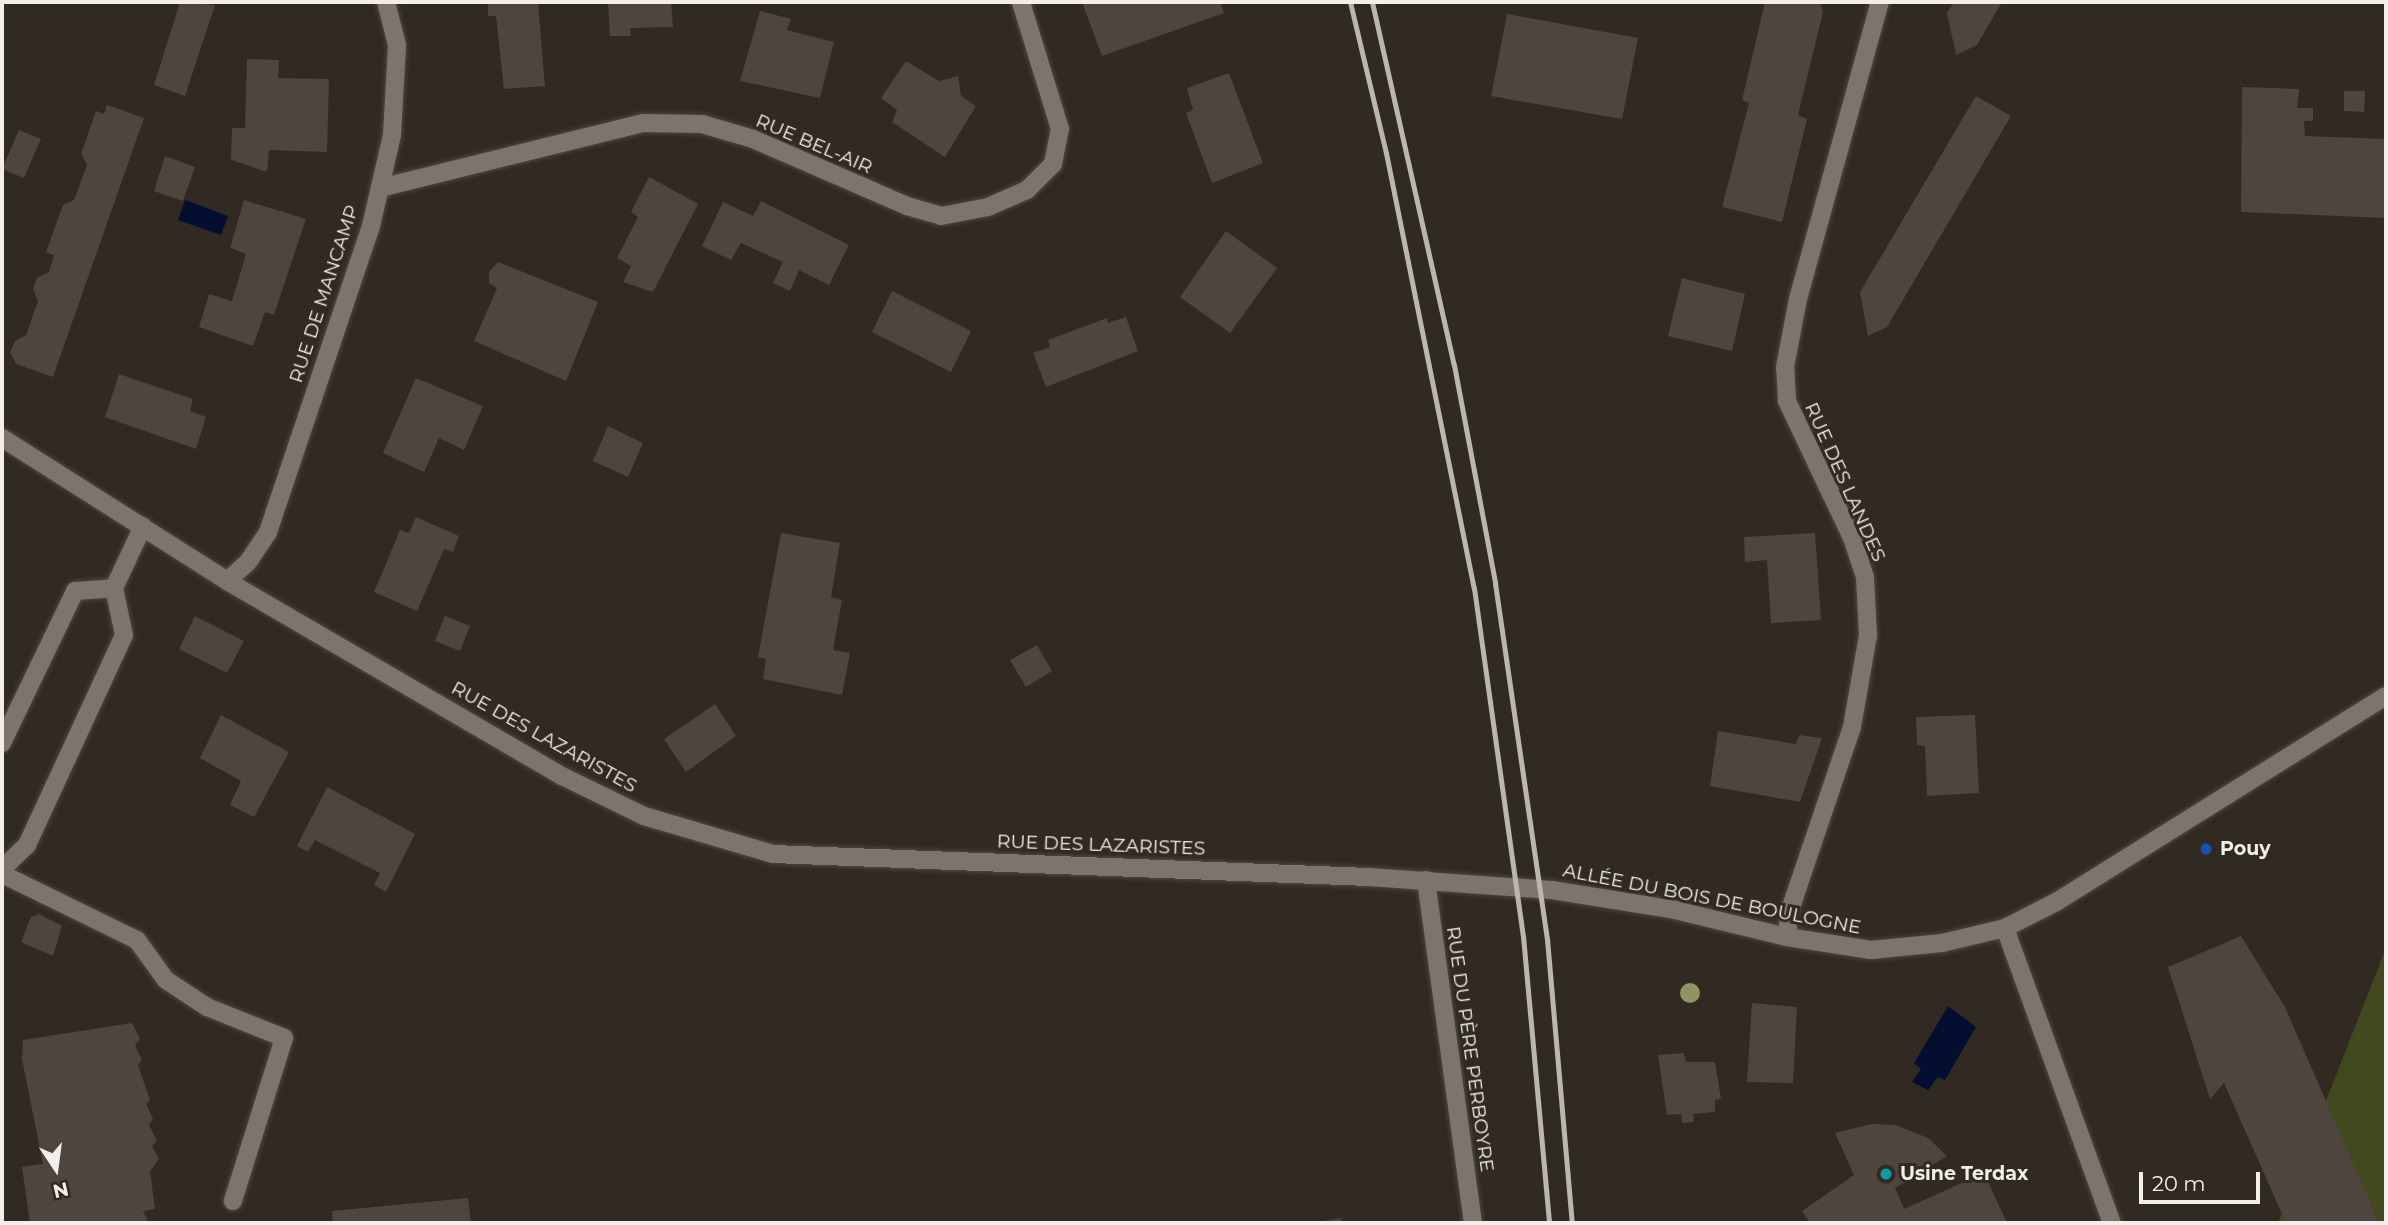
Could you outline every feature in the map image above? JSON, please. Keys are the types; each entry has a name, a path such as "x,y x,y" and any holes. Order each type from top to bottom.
{"street":[{"name":"RUE DE MANCAMP","path":"227,581 248,562 268,532 380,188 393,135 397,45 386,2"},
{"name":"RUE BEL-AIR","path":"380,188 643,123 702,124 753,139 906,206 941,216 988,207 1027,190 1053,163 1060,130 1021,2"},
{"name":"RUE DES LANDES","path":"1787,937 1789,913 1852,727 1868,635 1865,577 1852,538 1787,401 1786,367 1798,299 1880,2"},
{"name":"RUE DES LAZARISTES","path":"2,438 227,581 562,776 644,816 774,854 1426,880"},
{"path":"2,869 27,845 124,635 114,588 144,526"},
{"path":"2,743 75,591 114,588"},
{"name":"ALLÉE DU BOIS DE BOULOGNE","path":"1426,880 1552,890 1675,910 1787,937 1871,950 1941,943 2005,928 2068,895 2386,696"},
{"path":"2,874 137,940 166,980 207,1007 284,1038 233,1200"},
{"name":"RUE DU PÈRE PERBOYRE","path":"1426,880 1473,1223"},
{"path":"2005,928 2112,1223"}],"green space":[{"path":"2386,948 2386,1223 2278,1223"}],"water":[{"path":"185,200 228,216 221,235 178,220"},
{"path":"1948,1006 1976,1027 1945,1080 1938,1077 1928,1090 1912,1082 1921,1069 1914,1063"}],"building":[{"path":"180,2 215,5 185,96 154,85"},
{"path":"488,2 538,2 545,86 504,89 496,16 488,16"},
{"path":"608,2 671,2 673,27 630,28 631,36 610,36"},
{"path":"1082,2 1220,2 1224,13 1102,56"},
{"path":"1765,2 1820,2 1823,12 1798,115 1807,119 1782,222 1722,207 1749,103 1742,100"},
{"path":"1954,2 2002,2 1977,45 1956,55 1947,13"},
{"path":"760,11 791,19 787,30 834,42 820,98 740,81"},
{"path":"1507,14 1638,38 1622,119 1491,96"},
{"path":"247,59 279,60 278,78 329,79 327,152 269,150 267,172 231,160 232,128 245,128"},
{"path":"906,61 939,81 958,76 961,96 976,106 945,157 892,122 897,110 881,98"},
{"path":"1229,73 1263,163 1212,183 1186,113 1193,110 1187,88"},
{"path":"2242,87 2299,89 2297,108 2313,108 2313,121 2304,121 2305,136 2386,139 2386,218 2241,212"},
{"path":"2344,91 2365,91 2364,112 2344,111"},
{"path":"1976,96 2011,116 1887,327 1868,336 1860,292"},
{"path":"107,105 144,118 53,377 16,364 10,352 15,341 26,335 38,301 33,289 37,278 49,272 54,255 46,252 63,205 74,200 87,165 81,154 96,111 104,114"},
{"path":"19,130 41,139 24,178 2,169"},
{"path":"165,156 195,167 183,201 154,191"},
{"path":"649,177 698,204 653,292 623,282 631,266 617,258 638,217 631,212"},
{"path":"244,200 306,219 274,315 265,312 253,346 199,327 209,294 232,301 246,254 230,248"},
{"path":"761,201 849,245 829,285 799,270 790,291 773,283 783,262 741,243 731,260 702,246 723,202 753,216"},
{"path":"1226,231 1277,268 1230,333 1180,297"},
{"path":"498,262 598,302 566,381 474,341 497,288 489,283 489,272"},
{"path":"1682,278 1745,294 1732,351 1668,336"},
{"path":"892,291 971,331 951,372 872,332"},
{"path":"1126,317 1138,351 1046,387 1033,353 1050,347 1048,340 1107,318 1108,323"},
{"path":"119,374 193,399 190,411 206,417 196,449 105,417"},
{"path":"416,378 483,406 464,450 439,438 424,472 383,453"},
{"path":"608,426 643,443 628,477 593,461"},
{"path":"416,517 459,536 453,552 444,549 417,611 374,592 400,530 409,533"},
{"path":"781,533 840,543 831,597 842,600 833,650 850,653 842,695 763,679 766,659 758,657"},
{"path":"1815,533 1821,620 1771,623 1767,560 1745,562 1744,537"},
{"path":"195,616 244,641 227,673 179,649"},
{"path":"445,616 470,626 460,651 435,641"},
{"path":"1037,645 1052,671 1026,687 1010,660"},
{"path":"715,704 736,736 686,772 664,739"},
{"path":"221,715 289,752 254,817 230,805 241,781 200,758"},
{"path":"1975,715 1979,793 1927,796 1925,746 1917,745 1916,717"},
{"path":"1718,731 1796,744 1799,735 1822,738 1800,802 1710,786"},
{"path":"327,787 415,834 386,892 374,885 380,873 315,840 308,852 297,846"},
{"path":"39,914 62,926 53,956 21,942 31,917"},
{"path":"2241,936 2285,1007 2379,1223 2286,1223 2224,1083 2210,1099 2168,967"},
{"path":"1752,1003 1797,1007 1793,1083 1747,1082"},
{"path":"132,1023 140,1039 135,1045 142,1060 138,1065 150,1100 146,1104 153,1119 149,1125 157,1141 152,1146 159,1159 150,1171 155,1209 143,1211 149,1223 30,1223 22,1167 43,1164 22,1059 23,1040"},
{"path":"1684,1053 1686,1062 1715,1062 1721,1099 1715,1100 1715,1112 1693,1114 1694,1122 1682,1123 1681,1114 1667,1115 1658,1055"},
{"name":"Usine Terdax","path":"1871,1124 1896,1125 1928,1138 1947,1156 1895,1188 1904,1209 1984,1173 2007,1223 1810,1223 1802,1211 1854,1175 1835,1133"},
{"path":"468,1198 471,1223 333,1223 332,1211"},
{"path":"1341,1218 1342,1223 1318,1223 1318,1222"}],"railway":[{"path":"1350,2 1386,153 1474,588 1523,936 1549,1223"},
{"path":"1372,2 1454,365 1495,583 1547,939 1572,1223"}],"place":[{"name":"Pouy","path":"2206,849"},
{"name":"Usine Terdax","path":"1886,1174"}]}
